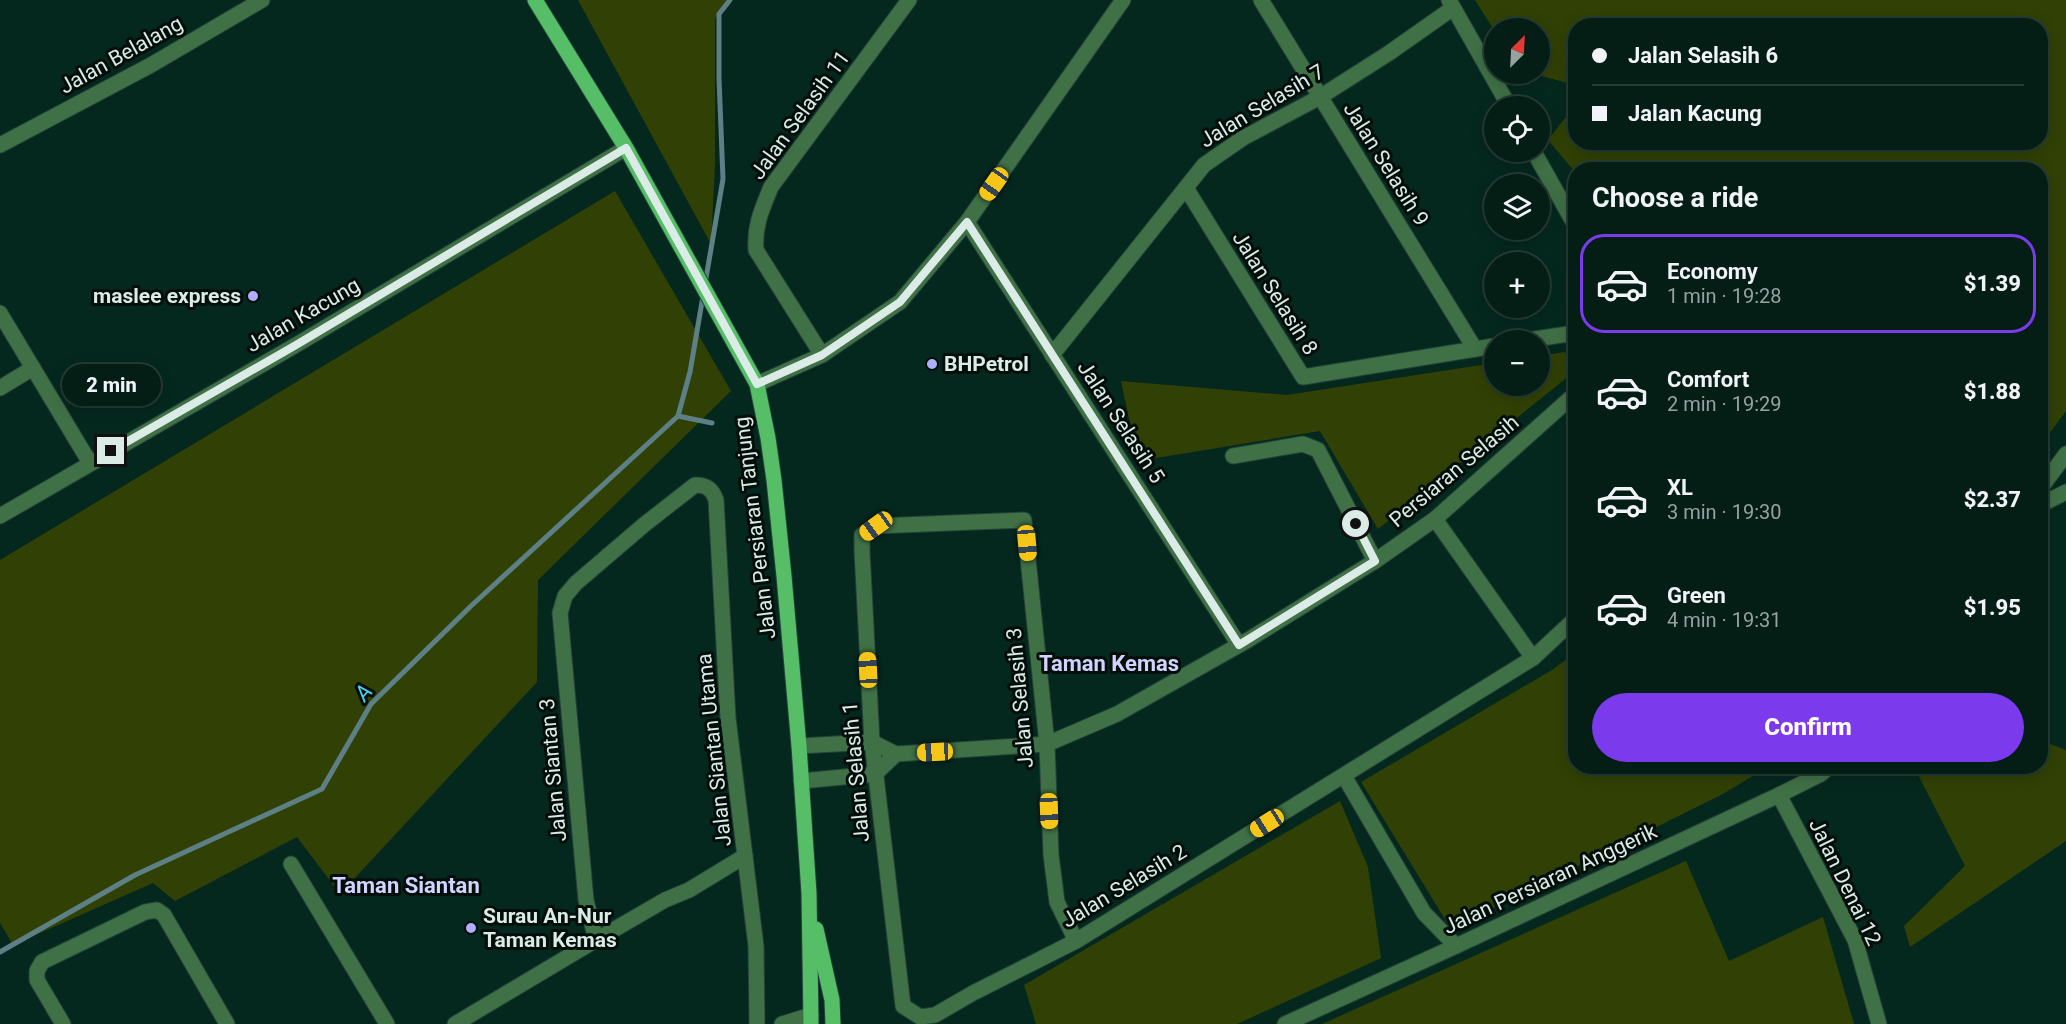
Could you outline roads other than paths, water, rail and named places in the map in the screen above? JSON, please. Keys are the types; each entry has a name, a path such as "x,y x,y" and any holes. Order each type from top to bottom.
{"main road":[{"name":"Jalan Persiaran Tanjung","path":"535,0 626,148 757,384 774,480 799,746 809,894 811,1020"},
{"name":"Jalan Persiaran Tanjung","path":"809,894 832,1000 833,1024"},
{"path":"832,1000 839,1024"}],"street":[{"name":"Jalan Belalang","path":"0,145 151,65 262,0"},
{"name":"Jalan Selasih 11","path":"822,355 756,250 755,236 758,217 771,187 909,0"},
{"path":"757,384 822,355 900,302 967,222 1123,0"},
{"name":"Jalan Selasih 9","path":"1260,0 1475,349"},
{"path":"1451,4 1503,96"},
{"name":"Jalan Selasih 7","path":"1052,355 1204,165 1243,138 1320,97 1389,53 1451,4"},
{"name":"Jalan Kacung","path":"0,516 296,345 626,148"},
{"path":"1540,162 1568,213"},
{"name":"Jalan Selasih 8","path":"1186,188 1303,377 1484,348"},
{"name":"Jalan Selasih 5","path":"967,222 1239,645"},
{"path":"0,314 90,463"},
{"path":"1550,337 1568,334"},
{"path":"0,388 33,368"},
{"name":"Persiaran Selasih","path":"896,754 1047,744 1117,714 1239,645 1375,561 1435,519 1568,400"},
{"path":"1233,456 1303,444 1318,450 1375,561"},
{"path":"2048,478 2066,454"},
{"name":"Jalan Siantan Utama","path":"565,596 576,583 645,524 695,485 709,487 716,500 728,718 756,946 757,1024"},
{"path":"2048,501 2066,492"},
{"path":"1435,519 1533,658"},
{"name":"Jalan Selasih 1","path":"920,1017 903,1006 875,774 862,535 876,526 1024,520"},
{"name":"Jalan Selasih 3","path":"1024,520 1047,744 1051,855 1057,902 1076,941"},
{"name":"Jalan Siantan 3","path":"565,596 560,613 571,740 586,900 596,940"},
{"name":"Jalan Selasih 2","path":"920,1017 935,1015 1076,941 1533,658 1568,626"},
{"path":"799,746 872,741 896,754 875,774 801,781"},
{"name":"Jalan Persiaran Anggerik","path":"1285,1024 1821,774"},
{"path":"1344,776 1424,913 1456,946"},
{"name":"Jalan Denai 12","path":"1779,795 1855,940 1879,1024"},
{"path":"455,1024 665,900 689,890 746,856"},
{"path":"291,864 387,1024"},
{"path":"63,1024 37,980 37,971 42,962 145,912 157,910 164,915 227,1024"},
{"path":"782,1024 811,1020"}],"waterway":[{"path":"705,284 723,179 719,14 730,0"},
{"name":"A","path":"0,952 135,875 322,789 371,704 471,606 678,416 690,372 703,296"},
{"path":"678,416 712,423"}],"place":[{"name":"maslee express","path":"253,296"},
{"name":"BHPetrol","path":"932,364"},
{"name":"Surau An-Nur Taman Kemas","path":"471,928"}],"district":[{"name":"Taman Kemas","path":"1109,663"},
{"name":"Taman Siantan","path":"406,885"}]}
